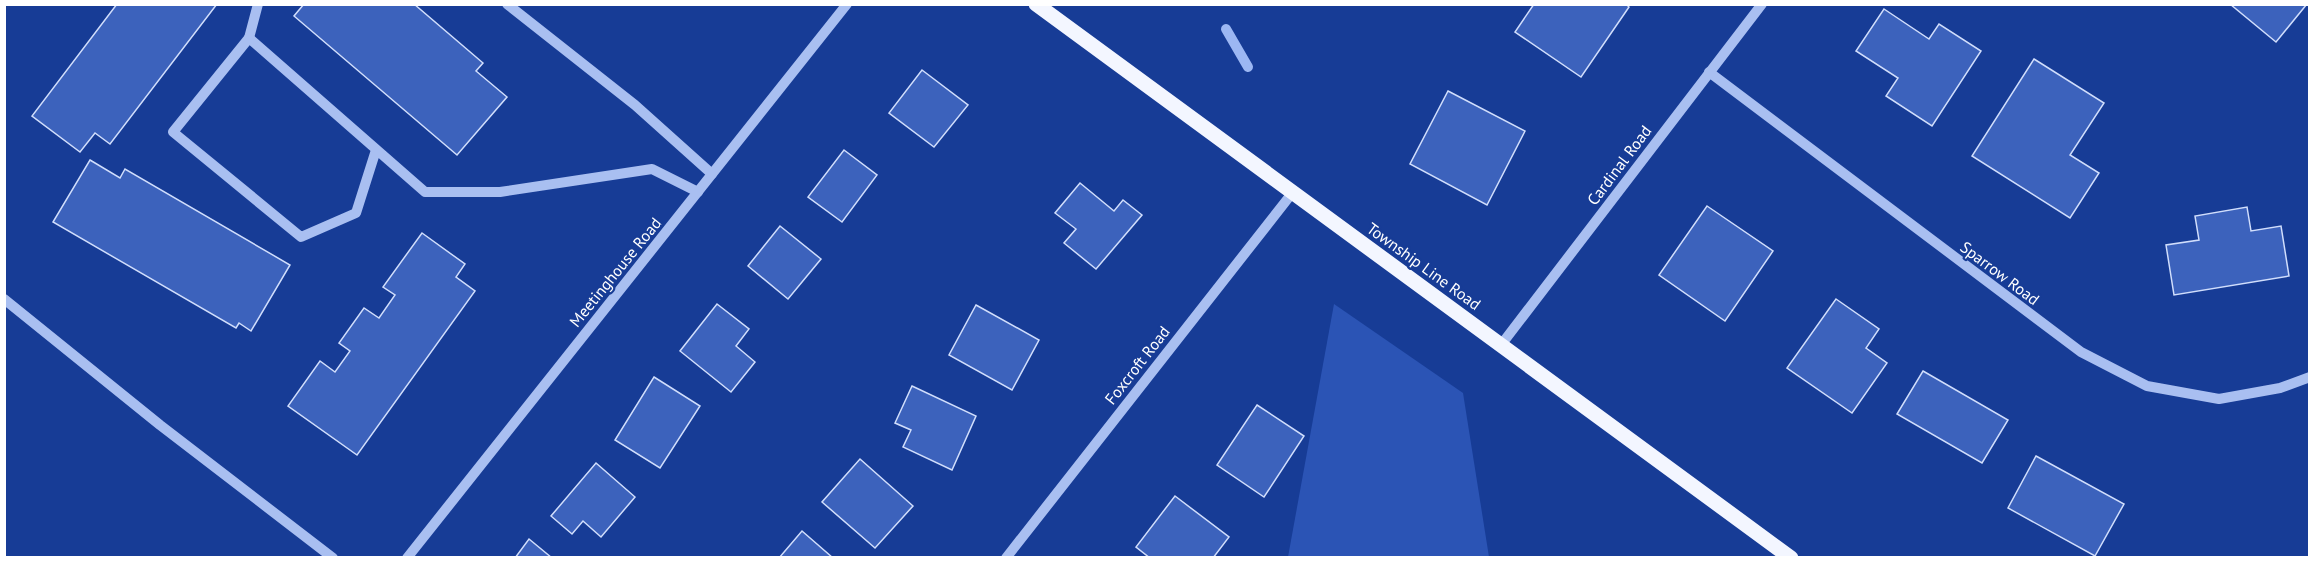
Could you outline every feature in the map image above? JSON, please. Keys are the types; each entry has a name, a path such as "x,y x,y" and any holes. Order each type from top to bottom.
{"main road":[{"name":"Township Line Road","path":"1036,4 1791,558"}],"street":[{"path":"258,4 249,38 173,132 301,237 356,213 376,150"},
{"path":"507,4 635,105 712,174"},
{"name":"Meetinghouse Road","path":"407,558 847,4"},
{"name":"Cardinal Road","path":"1501,345 1762,4"},
{"path":"249,38 425,192 500,192 652,169 698,192"},
{"name":"Sparrow Road","path":"1709,72 2081,352 2147,386 2219,399 2280,388 2310,377"},
{"name":"Foxcroft Road","path":"1006,558 1293,192"},
{"path":"4,299 160,425 333,558"}],"shaded area":[{"path":"1334,304 1463,393 1489,557 1288,557"}],"building":[{"path":"117,4 217,4 110,144 95,133 80,152 32,116"},
{"path":"304,4 414,4 483,63 476,71 507,97 457,155 294,16"},
{"path":"1534,4 1626,4 1629,7 1581,77 1515,32"},
{"path":"2230,4 2307,4 2276,42"},
{"path":"1884,9 1929,39 1939,24 1981,51 1932,126 1886,96 1898,78 1856,51"},
{"path":"2034,59 2104,103 2070,155 2099,173 2070,218 1972,156"},
{"path":"922,70 968,105 934,147 889,113"},
{"path":"1448,91 1525,131 1487,205 1410,164"},
{"path":"844,150 877,175 842,222 808,197"},
{"path":"90,160 120,178 125,169 290,265 251,331 239,323 236,328 53,222"},
{"path":"1080,183 1114,211 1123,200 1142,215 1096,269 1064,243 1076,229 1055,213"},
{"path":"1707,206 1773,251 1725,321 1659,275"},
{"path":"2247,207 2251,231 2281,226 2289,276 2174,295 2166,245 2199,240 2195,216"},
{"path":"780,226 821,259 788,299 748,266"},
{"path":"422,233 465,264 456,277 475,291 357,455 288,406 320,361 335,372 350,351 339,343 364,308 379,318 395,295 383,287"},
{"path":"1836,299 1879,329 1866,348 1887,363 1852,413 1787,368"},
{"path":"717,304 749,329 736,346 755,362 731,392 680,351"},
{"path":"976,305 1039,340 1012,390 949,355"},
{"path":"1923,371 2008,420 1982,463 1897,414"},
{"path":"654,377 700,406 660,468 615,440"},
{"path":"912,386 976,416 952,470 903,447 911,430 895,423"},
{"path":"1257,405 1304,436 1264,497 1217,465"},
{"path":"2036,456 2124,504 2095,556 2008,508"},
{"path":"860,459 913,506 875,548 822,502"},
{"path":"596,463 635,497 601,537 583,521 572,534 551,516"},
{"path":"1175,496 1229,537 1213,558 1150,558 1136,547"},
{"path":"802,531 833,558 779,558"},
{"path":"529,539 552,558 515,558"}],"waterway":[{"path":"1226,29 1248,67"}]}
